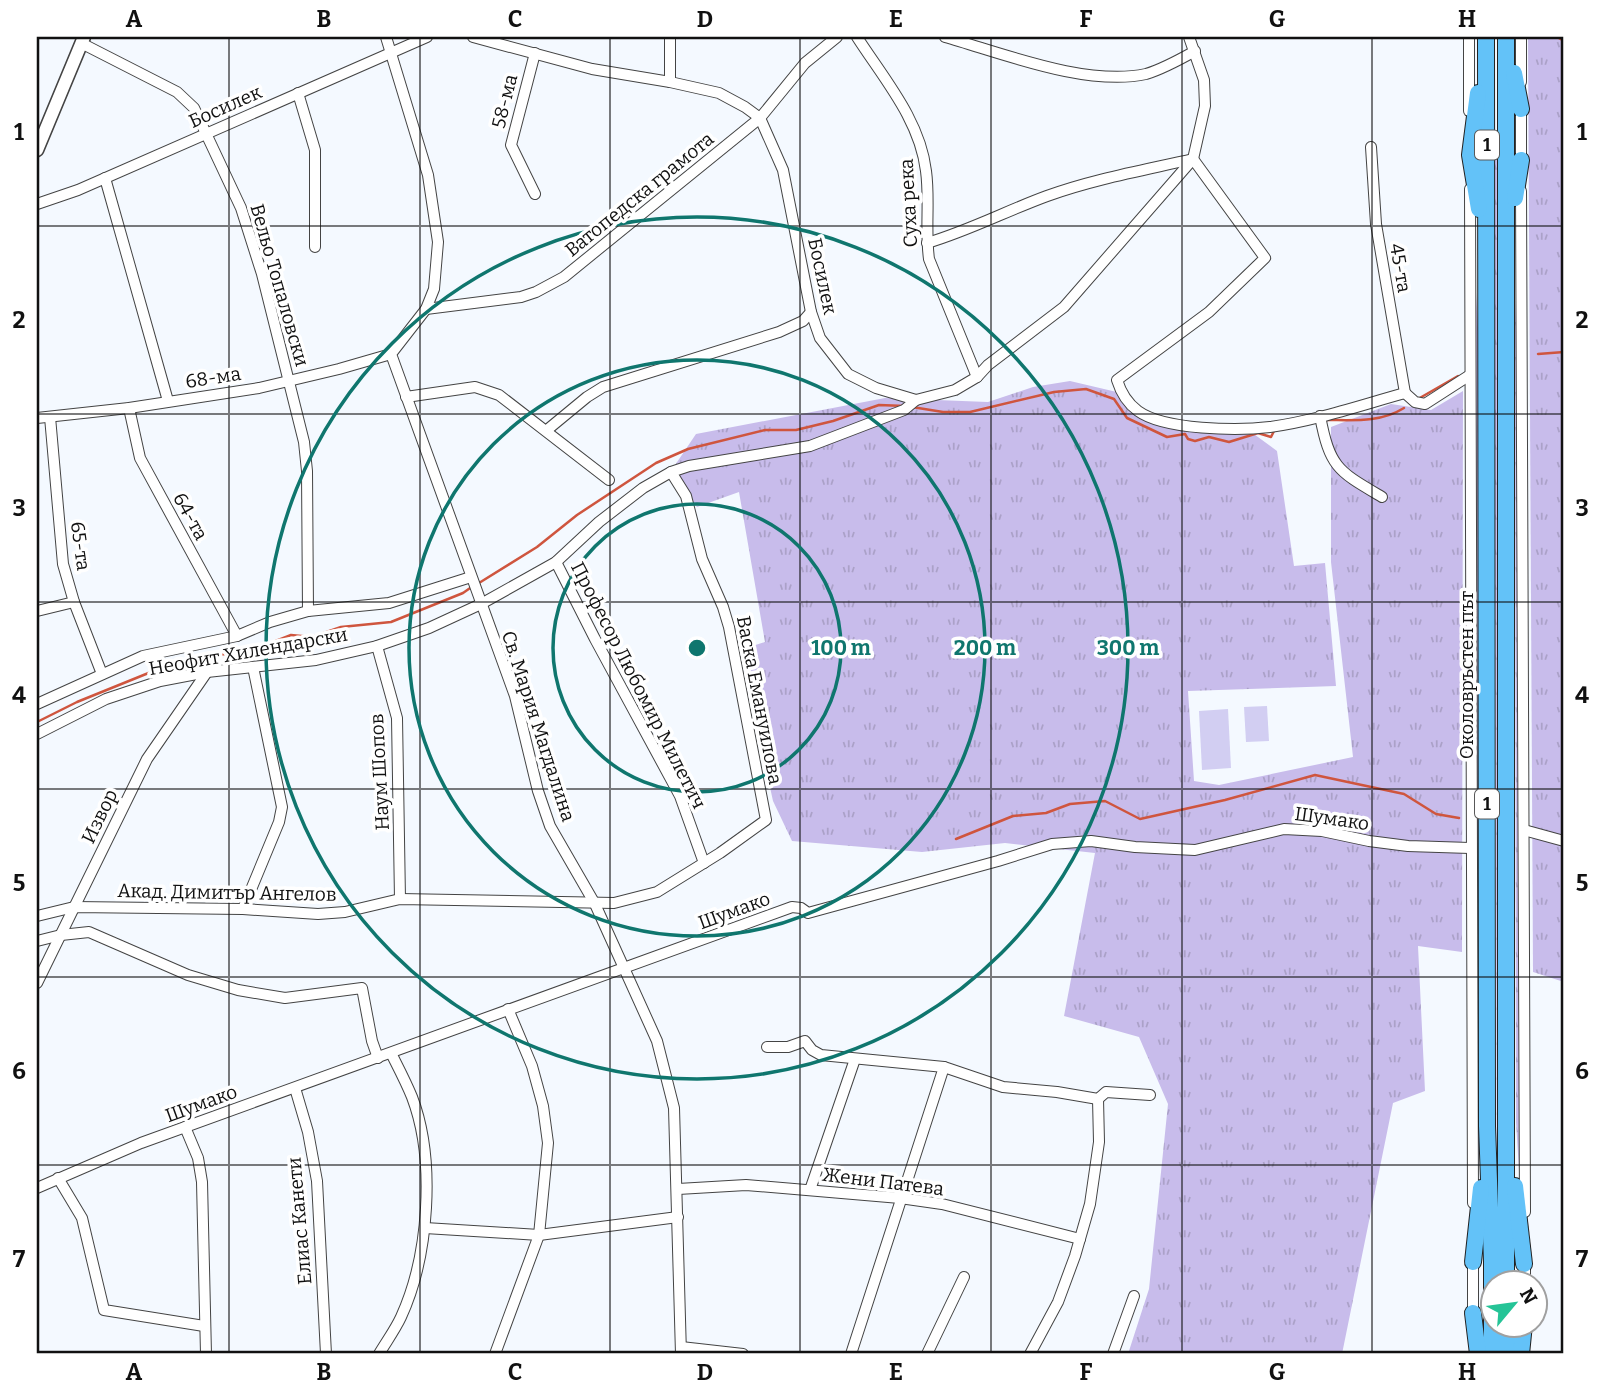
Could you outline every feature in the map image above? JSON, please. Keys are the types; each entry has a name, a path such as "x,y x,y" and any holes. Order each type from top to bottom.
{"highway":[{"path":"1486,37 1470,155 1487,253"},
{"name":"Околовръстен път","path":"1486,37 1487,1126 1492,1354"},
{"path":"1506,37 1521,109"},
{"name":"1","path":"1506,37 1506,1268"},
{"path":"1508,252 1521,160"},
{"path":"1507,1115 1524,1264"},
{"path":"1473,1262 1487,1126"},
{"path":"1473,1313 1476,1354"}],"street":[{"path":"386,37 428,175 438,242 434,289 426,309 391,354"},
{"name":"Босилек","path":"37,204 105,178 427,37"},
{"path":"473,37 592,69 719,93 760,118"},
{"path":"670,37 670,82"},
{"name":"Ватопедска грамота","path":"426,309 521,297 564,277 760,118 805,63 837,37"},
{"name":"Суха река","path":"857,37 908,115 921,143 927,173 926,243 929,259 977,377"},
{"path":"945,37 1078,74 1111,77 1145,74 1168,66 1195,51"},
{"path":"916,400 955,390 977,377 988,365 1063,307 1193,159 1205,106 1204,80 1189,37"},
{"path":"1469,37 1473,1313"},
{"path":"1521,37 1524,1268"},
{"path":"37,150 43,118 83,40"},
{"name":"Вельо Топаловски","path":"83,40 177,92 194,108 241,208 262,274 304,442 307,471 308,611"},
{"name":"58-ма","path":"535,53 511,145 535,194"},
{"path":"298,93 315,150 315,247"},
{"name":"Босилек","path":"760,118 783,170 811,312 820,338 848,374 876,388 916,400"},
{"name":"45-та","path":"1371,148 1376,224 1405,393"},
{"path":"926,243 962,232 1048,195 1111,177 1193,159"},
{"path":"1193,159 1265,258 1209,312 1117,380 1121,393 1139,412 1171,423 1200,428 1270,427 1405,393 1415,402 1425,404 1469,375"},
{"path":"105,178 169,401"},
{"path":"547,430 603,387 779,332 803,321 811,312"},
{"name":"68-ма","path":"37,418 129,408 259,388 391,354"},
{"name":"Св. Мария Магдалина","path":"391,354 515,696 538,791 550,826 595,904 657,1041 674,1108 681,1350"},
{"path":"406,397 475,387 499,395 609,480"},
{"name":"Неофит Хилендарски","path":"37,734 106,699 160,681 207,672 316,660 377,646 429,628 481,604 556,562 599,522 643,488 671,472 689,466 810,446 904,410 916,400"},
{"name":"64-та","path":"129,408 140,458 237,636"},
{"path":"1320,415 1329,454 1337,467 1348,477 1382,497"},
{"name":"65-та","path":"50,417 63,565 74,602 102,674"},
{"name":"Васка Емануилова","path":"671,472 686,496 702,559 729,627 766,820"},
{"name":"Професор Любомир Милетич","path":"556,562 680,796 704,863"},
{"name":"Неофит Хилендарски","path":"37,704 143,656 237,636 270,622 308,611 389,603 471,577"},
{"path":"37,611 74,602"},
{"name":"Наум Шопов","path":"377,646 397,718 400,899"},
{"path":"243,909 279,822 282,807 253,667"},
{"name":"Извор","path":"37,983 147,759 207,672"},
{"name":"Акад. Димитър Ангелов","path":"37,916 74,907 243,909 318,914 345,912 400,899 614,903 651,894 704,863 766,820"},
{"name":"Шумако","path":"37,1188 185,1127 792,907 801,908 808,913 1052,844 1091,841 1135,848 1195,850 1284,829 1322,831 1408,846 1471,848"},
{"path":"1524,830 1564,841"},
{"path":"37,941 89,932 188,975 238,990 285,998 362,988 378,1058"},
{"path":"495,1354 539,1235 548,1143 543,1106 532,1066 508,1009"},
{"path":"767,1047 788,1047 806,1041 812,1050 821,1055 944,1067 1003,1087 1098,1099 1106,1093 1150,1095"},
{"path":"379,1354 401,1317 414,1281 425,1228 426,1179 419,1123 412,1097 391,1053"},
{"path":"810,1190 855,1059"},
{"path":"851,1354 944,1067"},
{"name":"Елиас Канети","path":"295,1088 308,1132 317,1181 326,1354"},
{"path":"1030,1354 1058,1302 1090,1204 1099,1142 1098,1099"},
{"path":"185,1127 198,1158 202,1182 206,1354"},
{"path":"58,1178 82,1218 104,1310 204,1326"},
{"name":"Жени Патева","path":"678,1189 746,1185 942,1204 1080,1239"},
{"path":"425,1228 539,1235 678,1217"},
{"path":"927,1354 964,1277"},
{"path":"1113,1354 1133,1296"},
{"path":"681,1350 743,1354"}],"green space":[{"path":"1528,37 1564,37 1564,982 1533,972"},
{"path":"1494,135 1497,135 1501,1268 1497,1268"},
{"path":"1475,276 1478,328 1478,1167"},
{"path":"1517,277 1520,1170 1516,1122"},
{"path":"1070,381 1121,393 1139,412 1171,423 1247,429 1277,451 1294,566 1325,563 1336,686 1188,691 1194,781 1219,785 1353,757 1331,562 1331,427 1391,404 1431,410 1463,391 1462,952 1418,946 1425,1091 1393,1103 1342,1354 1128,1354 1149,1289 1168,1104 1139,1037 1064,1016 1095,853 1005,843 922,852 792,841 773,801 740,650 765,642 739,492 697,507 669,474 696,434 885,398 988,402 1033,387"}],"shaded area":[{"path":"1267,706 1269,741 1246,742 1244,707"},
{"path":"1228,709 1231,768 1202,770 1199,711"}],"waterway":[{"path":"1557,37 1564,41"},
{"path":"1538,354 1564,352"},
{"path":"1418,399 1458,376"},
{"path":"912,407 943,412 970,412 1054,392 1086,389 1114,399 1127,418 1167,437 1185,434 1188,439 1195,441 1209,437 1229,442 1258,433 1271,437 1274,431"},
{"path":"479,583 537,547 577,515 656,463 688,449 765,430 796,430 879,405 905,406"},
{"path":"1325,420 1376,418 1404,408"},
{"path":"37,722 77,702 151,672 263,646 291,635 312,637 341,627 391,622 463,593 473,586"},
{"path":"956,839 1013,816 1046,813 1070,804 1105,801 1140,819 1225,800 1315,775 1404,794 1436,814 1459,818"}]}
